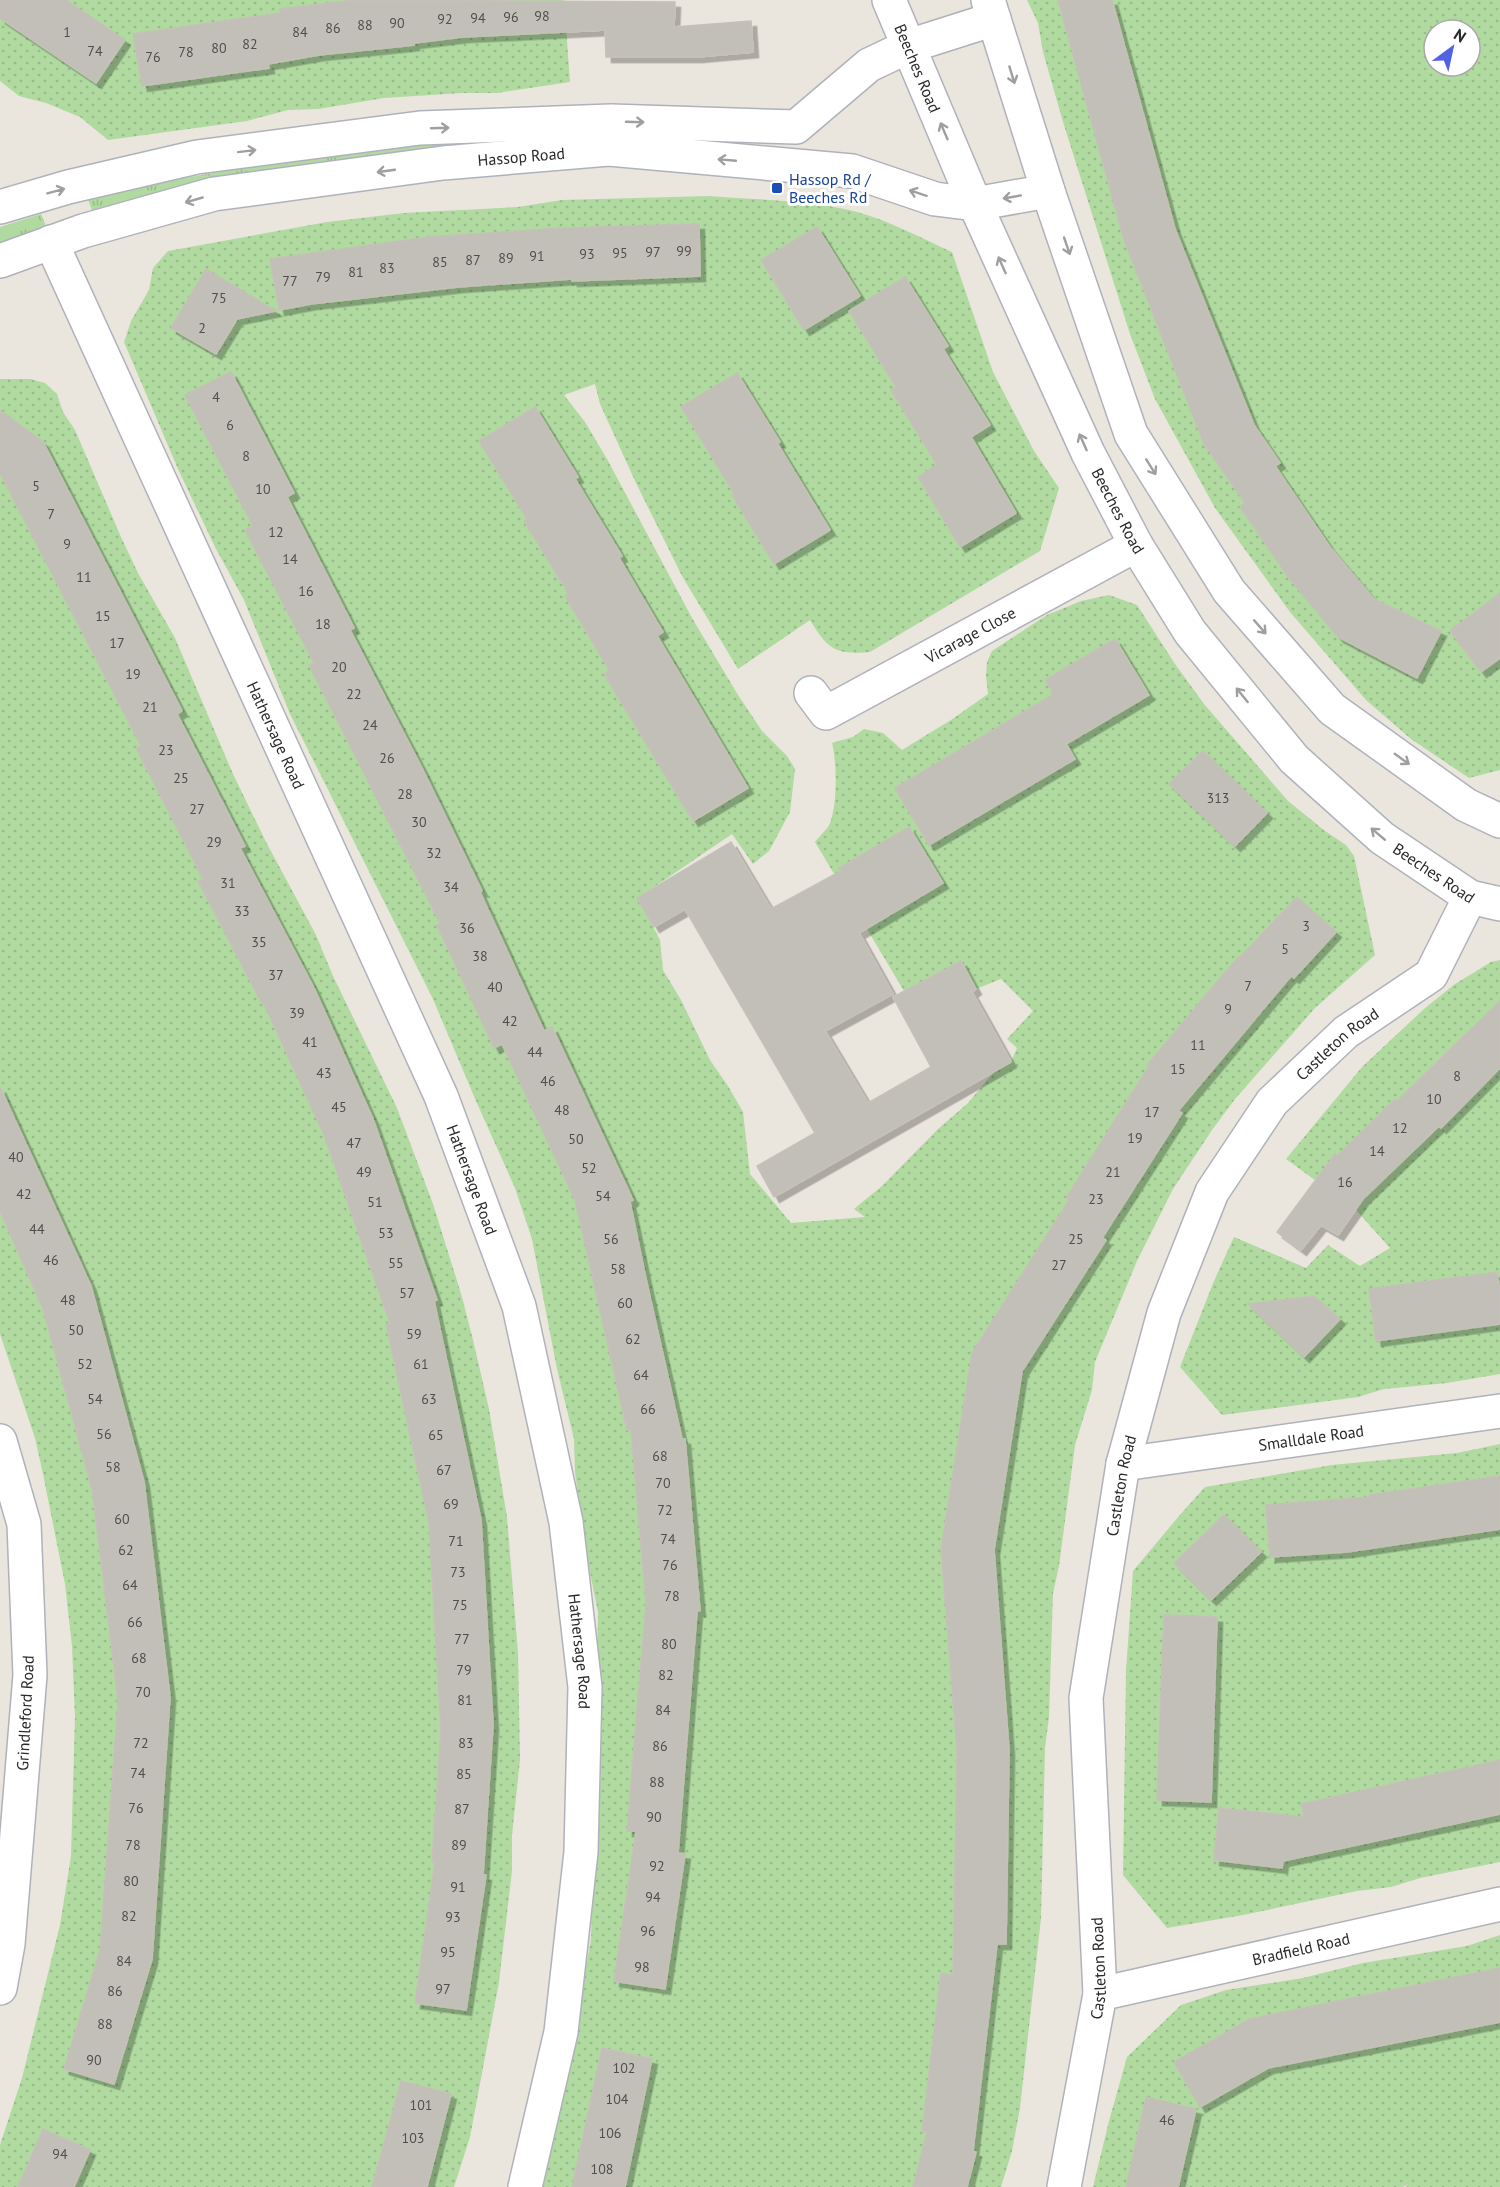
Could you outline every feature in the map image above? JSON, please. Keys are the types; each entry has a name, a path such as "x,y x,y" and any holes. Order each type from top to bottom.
{"street":[{"name":"Beeches Road","path":"889,0 975,204 1088,453 1136,545 1190,632 1294,759 1382,838 1485,901"},
{"name":"Hassop Road","path":"4,197 197,157 420,128 611,121 796,128 869,65 991,10"},
{"path":"991,10 1048,190 1131,434 1229,591 1332,709 1466,805 1500,821"},
{"name":"Hassop Road","path":"0,261 51,242 214,194 443,163 609,149 852,171 935,199 975,204 1048,190"},
{"name":"Hathersage Road","path":"51,242 441,1096 519,1306 566,1522 585,1688 581,1852 562,2020 525,2187"},
{"name":"Vicarage Close","path":"812,693 826,713 1136,545"},
{"name":"Castleton Road","path":"1064,2187 1100,1994 1086,1698 1123,1464 1164,1313 1212,1192 1272,1102 1346,1032 1431,975 1485,901"},
{"name":"Smalldale Road","path":"1123,1464 1500,1411"},
{"name":"Grindleford Road","path":"0,1441 24,1524 30,1675 8,1944 0,1988"},
{"name":"Bradfield Road","path":"1100,1994 1500,1904"}],"green space":[{"path":"0,0 564,0 570,82 497,93 384,98 318,109 288,110 247,121 108,140 80,117 46,103 19,96 0,81"},
{"path":"1027,0 1500,0 1500,770 1469,778 1411,739 1366,700 1290,612 1215,508 1155,399 1130,334 1043,52 1038,23"},
{"path":"459,138 500,138 503,149 93,214 88,199 168,181 303,157"},
{"path":"709,196 802,203 857,212 893,225 952,252 993,372 1034,451 1059,488 1040,551 870,652 848,652 833,648 822,638 810,620 738,669 682,576 600,404 595,384 564,395 585,422 607,459 692,618 738,695 762,731 787,756 795,769 790,812 769,851 753,864 732,834 638,898 660,940 663,970 681,1000 710,1060 743,1112 750,1174 791,1223 865,1217 854,1209 882,1186 938,1129 968,1103 994,1072 1011,1062 1017,1048 1007,1039 1033,1011 1001,979 976,989 961,961 904,991 815,842 828,827 834,809 836,773 832,743 853,737 864,729 883,733 902,750 988,694 987,662 992,651 1047,615 1081,601 1109,595 1137,605 1204,704 1288,801 1346,845 1354,856 1375,955 1315,1008 1235,1099 1212,1130 1173,1189 1137,1261 1095,1362 1092,1390 1075,1445 1059,1566 1053,1593 1049,1717 1045,1748 1041,1918 1020,2108 1012,2151 1001,2187 540,2187 561,2105 591,1939 601,1759 596,1721 598,1612 585,1548 575,1472 574,1439 557,1369 532,1239 515,1188 433,999 290,714 244,600 215,547 178,469 124,342 131,321 149,290 153,268 168,251 327,222 404,213 518,207 562,200"},
{"path":"41,214 48,231 0,247 0,227"},
{"path":"0,379 30,379 45,383 57,394 63,412 75,430 138,573 175,638 233,774 266,842 316,935 333,976 397,1108 433,1204 473,1340 489,1409 507,1517 518,1653 520,1760 512,1835 512,1871 499,1982 470,2137 454,2187 0,2187 0,2145 22,2078 60,1925 71,1856 75,1717 72,1646 65,1584 35,1438 0,1334"},
{"path":"1500,960 1500,1374 1447,1383 1384,1389 1358,1397 1222,1415 1180,1367 1234,1237 1306,1268 1328,1245 1360,1266 1390,1248 1356,1210 1286,1159 1362,1067 1424,1009 1455,984 1491,962"},
{"path":"1500,1444 1500,1862 1420,1878 1391,1887 1357,1891 1167,1928 1123,1875 1126,1671 1133,1571 1205,1487 1332,1465 1457,1453"},
{"path":"1500,1935 1500,2187 1406,2187 1408,2185 1402,2187 1093,2187 1127,2057 1181,2005 1226,1990 1303,1978 1363,1963 1467,1946"}],"building":[{"path":"0,0 66,0 125,40 96,83 0,18"},
{"path":"354,0 675,2 674,27 751,21 753,52 697,57 606,57 605,30 463,37 414,43 414,45 319,55 268,64 269,68 142,86 133,34 281,13 280,9"},
{"path":"1058,0 1112,0 1175,229 1254,425 1280,463 1275,466 1330,547 1374,599 1441,631 1417,678 1338,637 1288,577 1240,507 1245,503 1204,444 1124,240"},
{"path":"699,224 700,276 572,281 572,279 458,287 311,304 279,310 270,259 428,237 562,228"},
{"path":"817,227 860,296 804,330 761,260"},
{"path":"206,269 276,311 237,319 216,354 171,328"},
{"path":"905,277 948,346 943,349 990,425 971,437 1016,513 960,547 918,477 937,465 891,390 896,387 849,311"},
{"path":"231,372 294,493 287,497 354,628 350,630 422,768 482,891 480,892 544,1031 552,1027 633,1200 630,1202 646,1279 682,1439 685,1439 700,1611 697,1611 678,1853 685,1854 665,1989 614,1981 636,1831 627,1831 646,1603 631,1429 627,1430 575,1200 502,1044 494,1048 437,925 440,923 309,665 314,663 245,530 253,526 185,395"},
{"path":"737,373 780,442 777,443 830,530 774,564 681,407"},
{"path":"535,407 578,477 575,479 622,556 619,558 663,632 657,636 748,788 693,821 604,674 610,671 565,596 569,594 524,521 527,519 479,441"},
{"path":"0,410 43,442 182,711 177,714 245,846 240,848 314,988 373,1119 437,1300 434,1301 481,1520 493,1725 483,1875 486,1875 466,2010 415,2003 435,1862 432,1861 441,1730 429,1523 386,1324 390,1323 324,1135 263,1002 198,881 203,879 136,748 141,746 0,473"},
{"path":"1500,593 1500,658 1481,672 1450,631"},
{"path":"1115,639 1149,695 1066,744 1075,759 929,845 895,788 1054,694 1045,680"},
{"path":"1203,751 1267,813 1235,846 1169,784"},
{"path":"909,827 943,883 859,933 893,994 825,1031 868,1103 931,1067 893,997 961,961 976,989 972,992 1011,1062 774,1197 757,1166 815,1133 685,909 654,927 637,898 731,842 771,909 841,871 839,868"},
{"path":"1297,897 1336,932 1294,978 1291,976 1178,1111 1182,1113 1102,1238 1106,1240 1022,1371 994,1550 1009,1750 1006,1944 997,1944 973,2151 976,2152 967,2187 913,2187 927,2132 922,2132 941,1973 953,1975 957,1752 941,1549 972,1353 1069,1200 1066,1198 1149,1066 1147,1065 1238,957"},
{"path":"1500,1001 1500,1068 1441,1128 1439,1126 1363,1199 1338,1235 1321,1225 1301,1250 1277,1232 1335,1154 1337,1156 1395,1099 1397,1101"},
{"path":"0,1087 91,1286 144,1482 170,1697 152,1959 114,2084 64,2069 100,1950 118,1702 92,1489 43,1309 0,1211"},
{"path":"1497,1272 1500,1291 1500,1324 1376,1341 1369,1289"},
{"path":"1314,1296 1340,1319 1304,1357 1248,1304"},
{"path":"1500,1476 1500,1529 1347,1552 1270,1557 1266,1505 1370,1497 1370,1495"},
{"path":"1224,1515 1261,1552 1211,1600 1174,1563"},
{"path":"1164,1615 1217,1617 1211,1802 1157,1800"},
{"path":"1500,1760 1500,1814 1283,1861 1282,1868 1214,1860 1219,1808 1304,1817 1301,1804"},
{"path":"1500,1968 1500,2022 1268,2068 1200,2107 1174,2062 1250,2019"},
{"path":"602,2048 652,2059 625,2187 572,2187"},
{"path":"401,2081 451,2094 427,2187 372,2187"},
{"path":"1146,2097 1196,2109 1178,2187 1126,2187"},
{"path":"43,2129 90,2150 74,2187 18,2187"}],"place":[{"name":"Hassop Rd / Beeches Rd","path":"777,188"}]}
